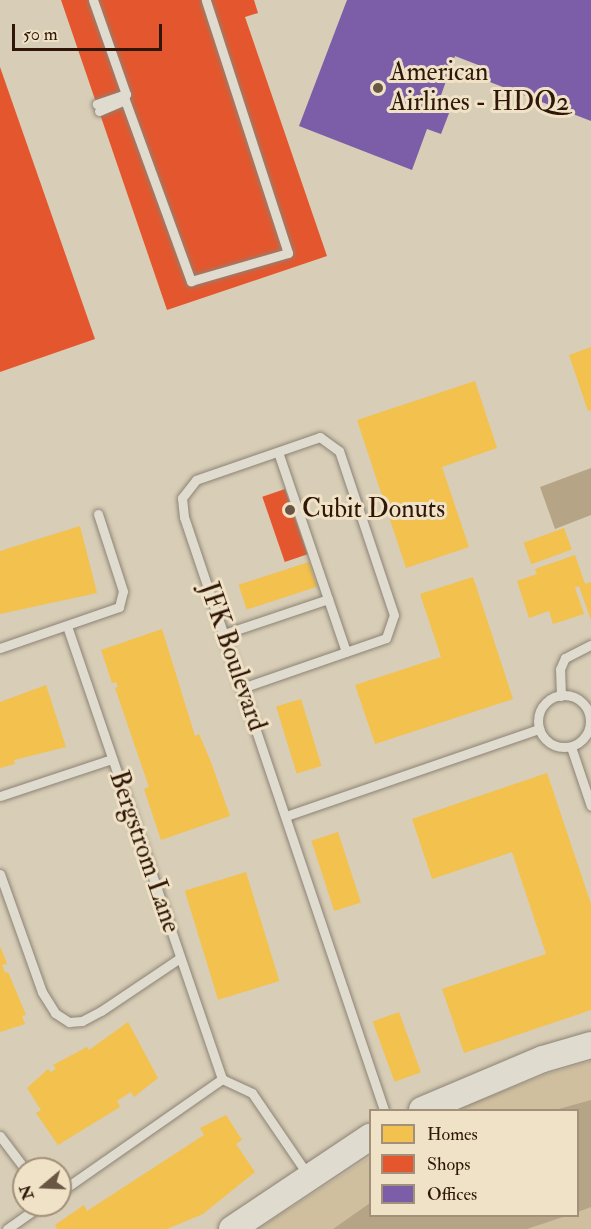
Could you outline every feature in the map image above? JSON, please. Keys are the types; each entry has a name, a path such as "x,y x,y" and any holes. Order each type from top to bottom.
{"street":[{"path":"424,1109 543,1059 591,1045"},
{"path":"232,1229 369,1138"}],"lane":[{"path":"93,0 126,94 98,108 125,100 191,281 288,253 206,0"},
{"path":"242,688 346,652 386,638 394,615 339,451 320,437 278,452 346,652"},
{"name":"JFK Boulevard","path":"278,452 196,480 182,498 184,517 384,1109"},
{"path":"0,648 119,607 124,600 98,514"},
{"path":"224,634 328,599"},
{"name":"Bergstrom Lane","path":"67,626 222,1079"},
{"path":"561,696 560,669 566,658 591,645"},
{"path":"561,696 573,697 590,711 590,726 583,740 571,747 558,747 546,740 539,729 543,707 561,696"},
{"path":"285,816 539,729"},
{"path":"571,747 591,806"},
{"path":"0,796 112,759"},
{"path":"0,874 42,992 55,1013 69,1022 82,1021 102,1011 180,958"},
{"path":"72,1184 222,1079 252,1093 309,1176"},
{"path":"0,1136 16,1157"},
{"path":"7,1229 24,1217"}],"shaded area":[{"path":"591,468 591,515 555,529 540,487"},
{"path":"591,1061 591,1229 258,1229 369,1158 369,1217 579,1217 579,1109 458,1109 547,1074"},
{"path":"591,1100 591,1207 579,1212 579,1109 559,1109"},
{"path":"369,1204 369,1217 563,1217 527,1229 333,1229"}],"building: Homes":[{"path":"591,347 591,410 588,411 569,355"},
{"path":"475,381 497,448 442,467 469,547 406,568 357,420"},
{"path":"80,526 97,593 0,614 0,551"},
{"path":"564,528 572,550 531,564 524,543"},
{"path":"575,555 585,584 591,582 591,620 579,586 575,588 584,614 553,624 549,611 529,618 517,581 537,574 535,569"},
{"path":"309,562 317,587 247,610 239,585"},
{"path":"473,577 513,699 375,744 355,685 441,657 420,594"},
{"path":"162,629 195,736 199,734 230,816 161,840 144,789 149,787 115,688 118,687 116,682 112,683 101,650"},
{"path":"46,685 66,747 14,760 15,764 0,768 0,702"},
{"path":"301,699 321,766 297,774 276,707"},
{"path":"547,773 591,904 591,1010 464,1053 442,989 546,954 512,852 432,879 412,819"},
{"path":"338,832 361,902 334,911 311,841"},
{"path":"246,872 279,981 218,1000 185,891"},
{"path":"0,946 7,964 2,965 5,973 8,972 26,1015 22,1016 25,1024 0,1032"},
{"path":"399,1012 421,1072 395,1082 373,1022"},
{"path":"128,1022 158,1078 134,1097 131,1092 117,1101 120,1107 58,1145 36,1113 41,1110 27,1088 48,1069 51,1072 56,1069 53,1065 87,1047 89,1050"},
{"path":"226,1115 242,1140 236,1144 255,1172 203,1214 167,1229 57,1229 55,1225 67,1217 72,1217 72,1213 84,1205 87,1211 204,1135 200,1128"}],"building: Shops":[{"path":"61,0 254,0 258,13 245,17 327,256 167,310"},
{"path":"0,67 95,339 0,372"},
{"path":"285,489 307,554 285,562 262,497"}],"building: Offices":[{"name":"American Airlines - HDQ2","path":"347,0 591,0 591,121 482,79 486,68 455,56 440,98 453,103 441,134 427,129 412,170 299,126"}],"place":[{"name":"American Airlines - HDQ2","path":"378,88"},
{"name":"Cubit Donuts","path":"290,510"}]}
